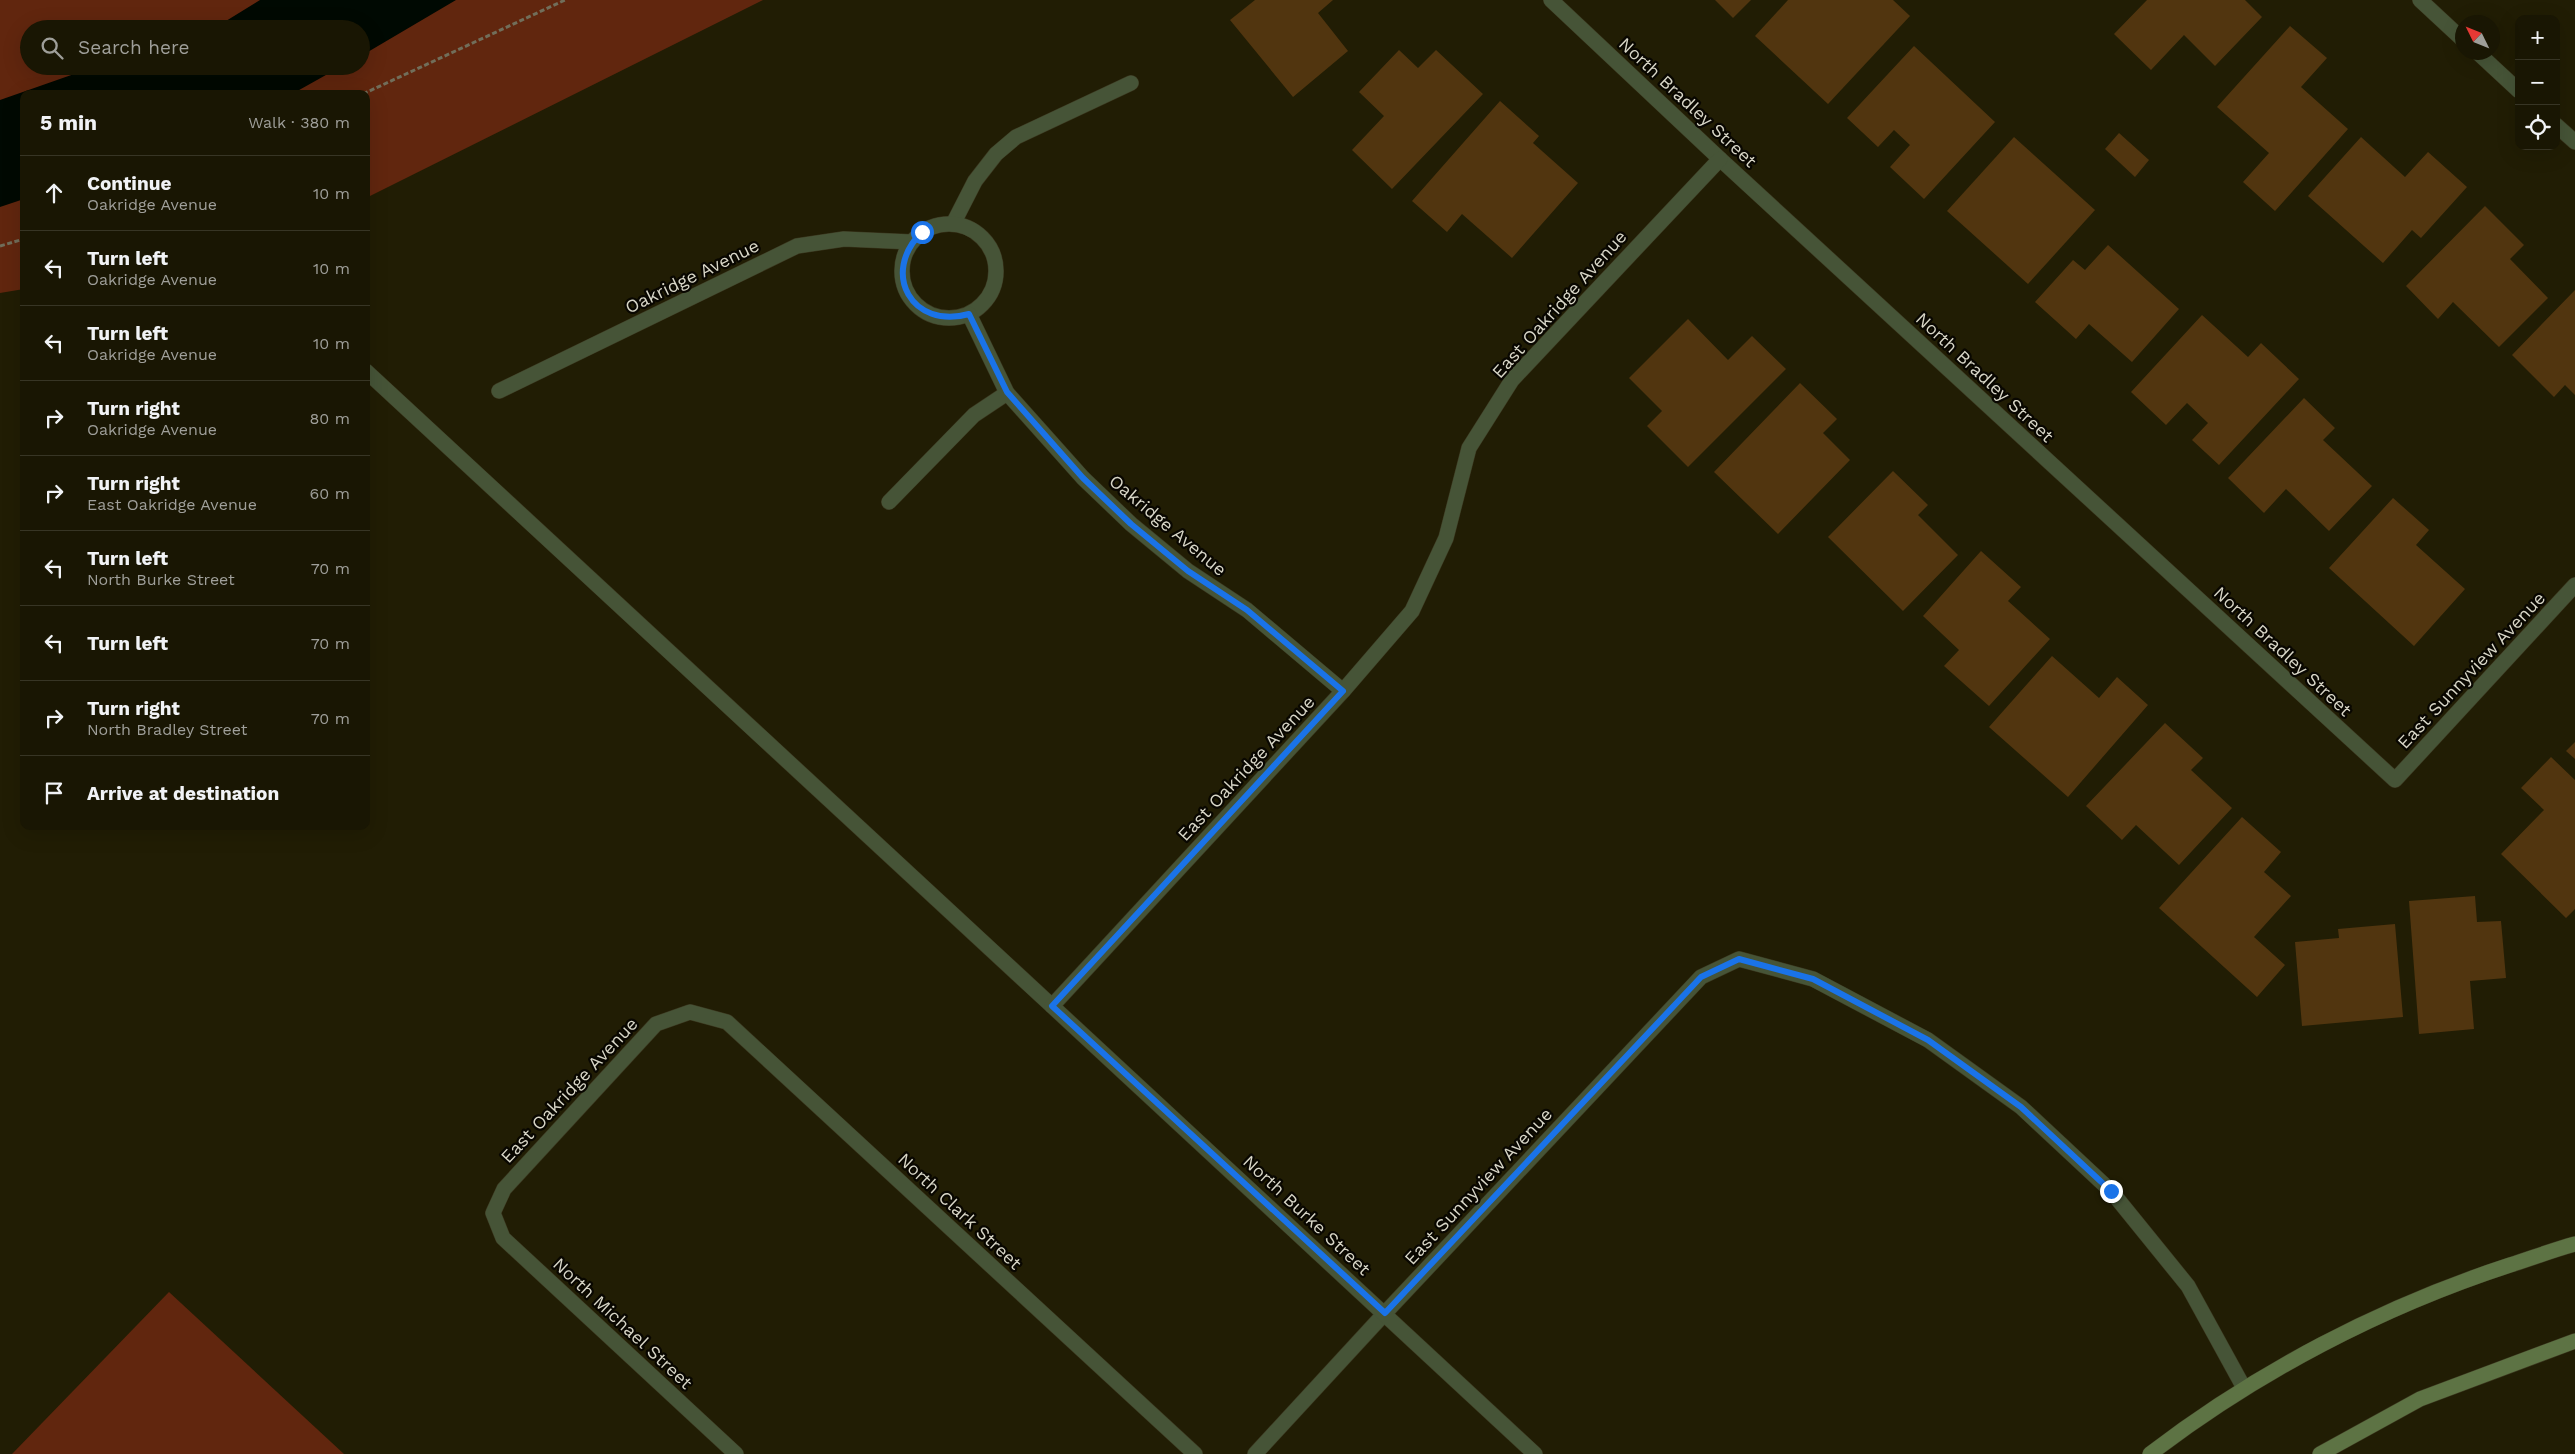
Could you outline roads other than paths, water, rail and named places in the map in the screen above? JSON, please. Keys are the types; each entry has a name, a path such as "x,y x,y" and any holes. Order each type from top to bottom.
{"main road":[{"path":"2150,1454 2244,1388 2347,1331 2459,1281 2575,1244"},
{"path":"2320,1454 2420,1399 2575,1341"}],"street":[{"name":"North Bradley Street","path":"1551,0 2395,780"},
{"path":"2420,0 2455,32"},
{"path":"2486,60 2515,86"},
{"path":"953,224 974,181 996,154 1016,138 1131,83"},
{"path":"2560,129 2575,142"},
{"name":"East Oakridge Avenue","path":"1052,1006 1343,691 1412,611 1446,538 1469,448 1512,380 1720,158"},
{"path":"953,224 968,227 981,236 990,248 996,262 996,278 991,292 982,305 969,314 955,318 941,317 928,313 916,305 908,294 903,281 902,267 905,254 912,242 930,228 953,224"},
{"name":"Oakridge Avenue","path":"499,391 797,246 844,239 912,242"},
{"name":"Oakridge Avenue","path":"969,314 1007,392 1083,478 1131,524 1188,571 1247,610 1343,691"},
{"name":"North Burke Street","path":"370,374 1535,1454"},
{"path":"889,502 974,415 1007,392"},
{"name":"East Sunnyview Avenue","path":"2395,780 2575,585"},
{"name":"East Sunnyview Avenue","path":"1255,1454 1701,977 1739,959 1813,979 1919,1035 2021,1107 2111,1191 2188,1286 2244,1388"},
{"name":"East Oakridge Avenue","path":"493,1213 504,1189 656,1024 690,1012"},
{"name":"North Clark Street","path":"690,1012 727,1022 1195,1454"},
{"name":"North Michael Street","path":"493,1213 503,1238 736,1454"}]}
